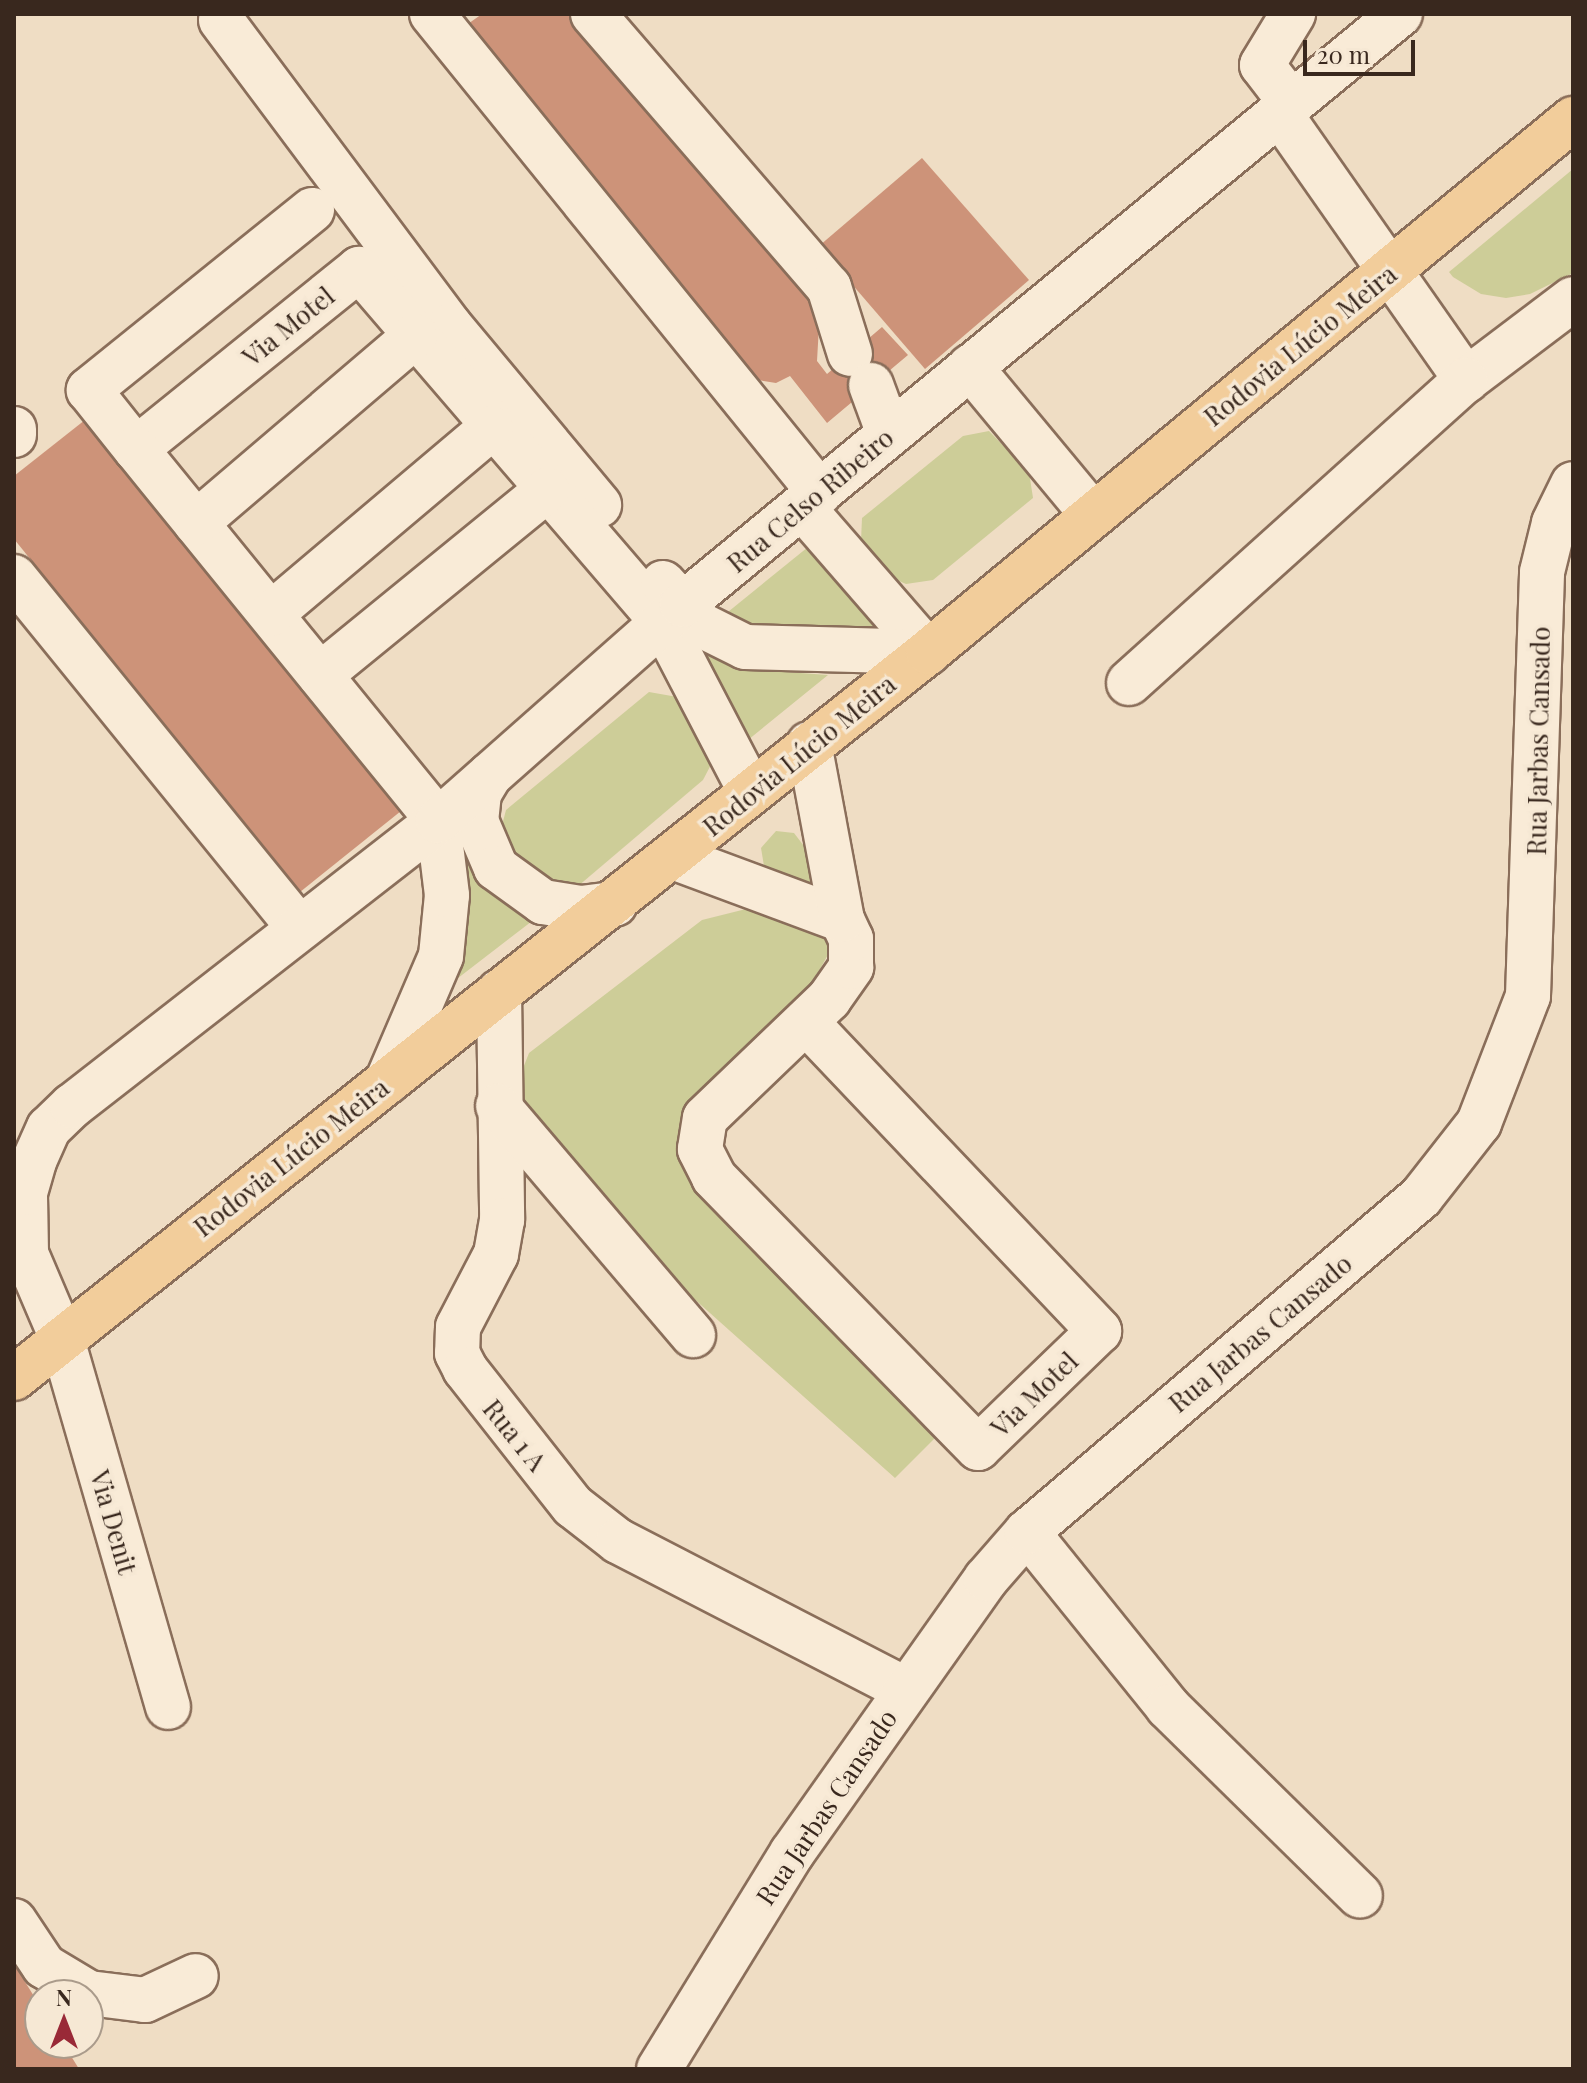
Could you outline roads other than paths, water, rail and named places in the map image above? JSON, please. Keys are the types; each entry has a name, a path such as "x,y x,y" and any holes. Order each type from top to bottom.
{"main road":[{"name":"Rodovia Lúcio Meira","path":"14,1378 61,1336 615,904 750,790 928,652 1573,119"}],"street":[{"path":"432,14 928,652"},
{"path":"593,14 829,287 860,370 889,434"},
{"path":"1293,14 1262,65 1387,274 1466,380"},
{"name":"Rua Celso Ribeiro","path":"20,1239 25,1193 49,1128 438,821 672,614 1400,14"},
{"path":"221,20 450,326 672,614 750,790"},
{"path":"312,210 89,390 438,821 446,931 430,989 387,1082"},
{"name":"Via Motel","path":"136,449 359,269 491,428 547,490 672,614"},
{"path":"1129,683 1466,380 1573,299"},
{"path":"196,523 415,336"},
{"path":"970,367 1093,515"},
{"path":"271,614 491,428"},
{"name":"Rua Jarbas Cansado","path":"659,2069 792,1853 905,1689 1027,1532 1421,1197 1495,1092 1520,1027 1531,971 1542,572 1554,523 1573,484"},
{"path":"320,675 547,490"},
{"path":"14,577 299,928"},
{"path":"672,614 745,647 928,652"},
{"path":"806,1022 851,967 851,939 842,920 809,744"},
{"path":"490,775 479,793 476,821 496,868 543,902 581,908 615,904"},
{"path":"673,857 842,920"},
{"name":"Rua 1 A","path":"499,992 501,1238 456,1340 476,1387 573,1506 618,1541 905,1689"},
{"name":"Via Motel","path":"806,1022 1099,1331 978,1448 705,1164 700,1141 705,1118 806,1022"},
{"path":"498,1106 693,1335"},
{"path":"20,1239 61,1336"},
{"name":"Via Denit","path":"61,1336 168,1707"},
{"path":"1027,1532 1168,1707 1360,1896"},
{"path":"14,1921 44,1966 89,1993 145,2000 196,1976"}]}
